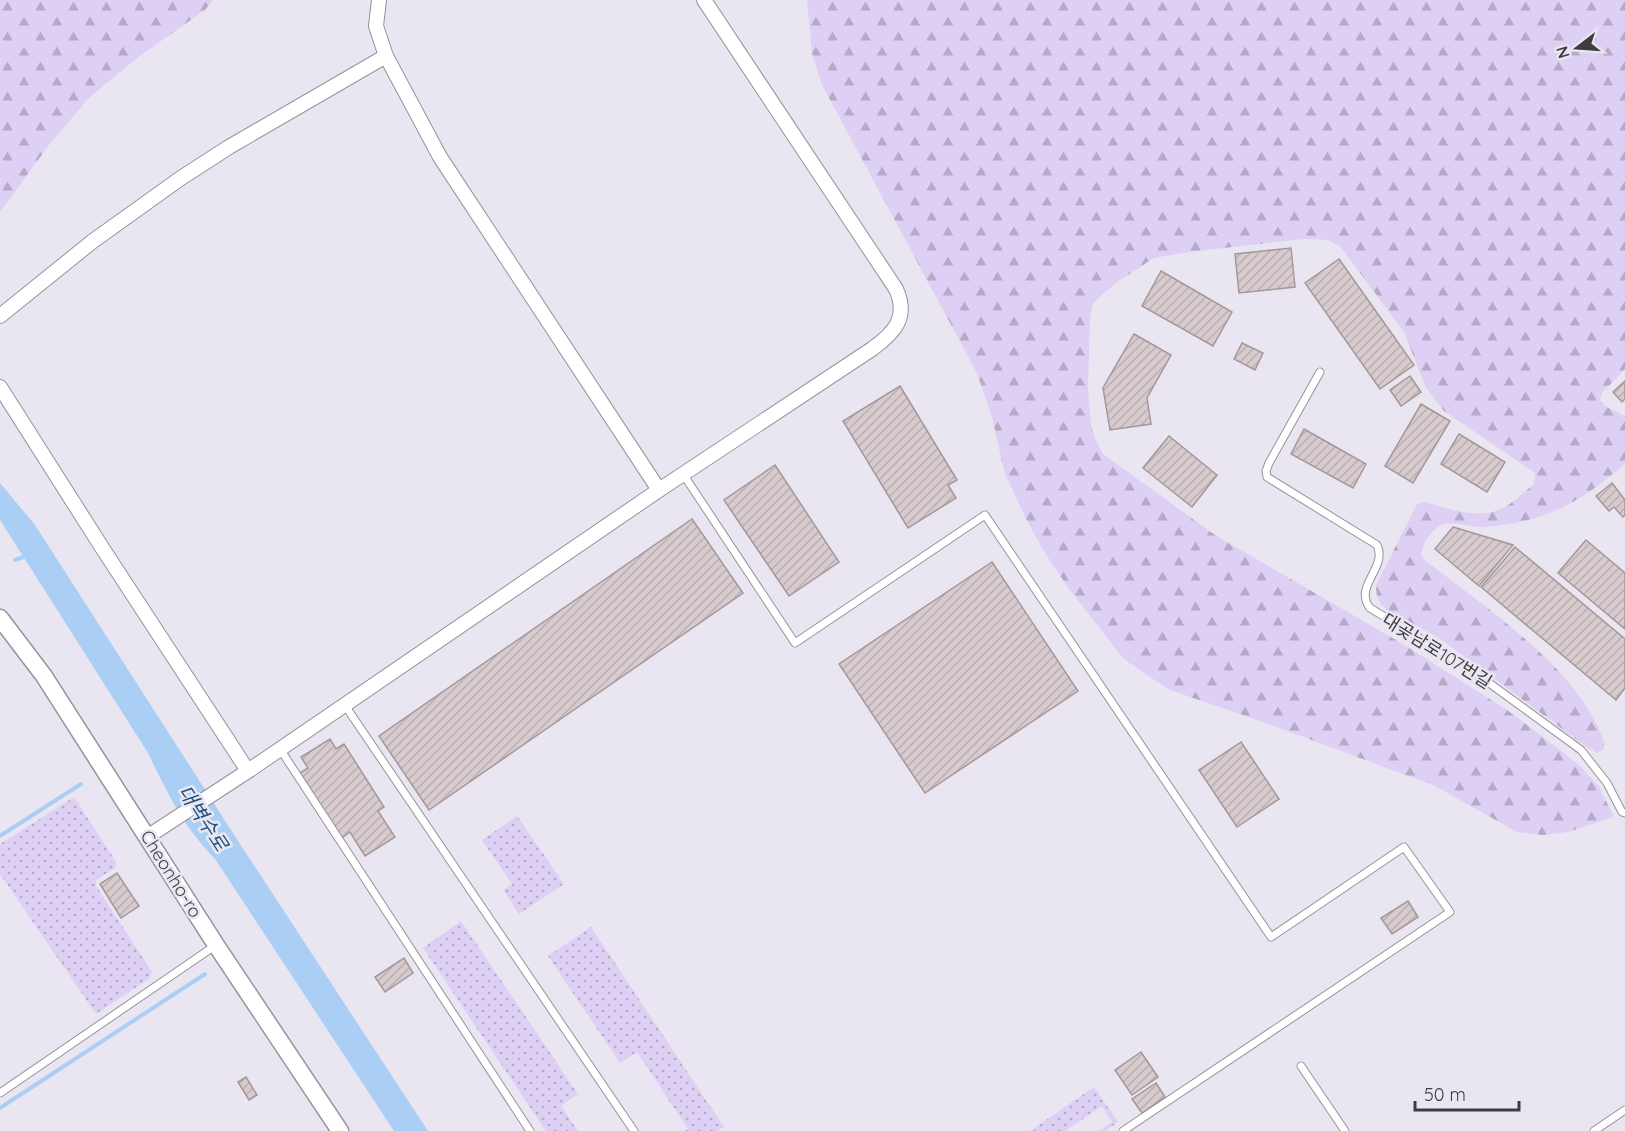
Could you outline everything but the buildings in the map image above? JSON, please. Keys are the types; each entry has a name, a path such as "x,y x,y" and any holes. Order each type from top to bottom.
{"street":[{"path":"379,0 376,26 386,56 440,157 659,490"},
{"path":"147,837 248,771 659,490 872,350 894,330 902,310 901,300 885,271 704,0"},
{"path":"0,316 93,241 181,178 229,147 386,56"},
{"path":"0,387 248,771"},
{"name":"Cheonho-ro","path":"0,618 44,676 216,945 340,1131"}],"lane":[{"name":"대곶남로107번길","path":"1320,372 1269,463 1266,471 1267,477 1377,545 1381,553 1380,560 1366,587 1364,596 1370,608 1470,669 1581,750 1607,783 1622,812 1625,813"},
{"path":"683,474 795,642 984,515 1271,937 1404,847 1450,912 1123,1131"},
{"path":"344,704 634,1131"},
{"path":"279,749 530,1131"},
{"path":"0,1093 216,945"},
{"path":"1301,1066 1345,1131"},
{"path":"1593,1131 1625,1110"}],"green space":[{"path":"0,0 213,0 205,10 137,58 89,98 52,141 0,212"},
{"path":"807,0 1625,0 1625,369 1602,393 1600,400 1605,406 1625,416 1625,463 1590,491 1547,514 1498,526 1481,527 1454,523 1441,525 1429,536 1421,555 1520,634 1564,677 1596,723 1603,739 1604,749 1597,753 1588,748 1439,638 1387,610 1377,596 1376,585 1417,504 1424,502 1474,513 1494,512 1511,503 1534,484 1535,473 1444,411 1426,388 1404,332 1340,246 1328,240 1304,239 1154,258 1117,282 1093,303 1090,318 1088,389 1091,424 1103,454 1215,535 1403,644 1507,710 1582,768 1599,787 1614,817 1568,832 1543,835 1517,832 1435,786 1170,690 1123,658 1069,589 1043,550 1025,517 1004,471 992,417 977,373 822,85 812,54"},
{"path":"74,797 116,862 115,868 96,880 96,886 152,972 150,978 96,1014 0,874 0,844"},
{"path":"517,816 564,884 519,914 503,890 512,884 482,840"},
{"path":"461,921 578,1094 561,1106 578,1131 546,1131 423,948"},
{"path":"591,927 724,1127 717,1131 685,1131 688,1129 637,1052 620,1063 548,956"},
{"path":"1094,1087 1118,1122 1105,1131 1099,1131 1112,1122 1102,1106 1065,1131 1030,1131"}],"water":[{"name":"대벽수로","path":"0,483 35,525 428,1131 394,1131 215,859 185,822 148,753 0,520"}],"waterway":[{"path":"15,560 26,556"},
{"path":"0,836 81,784"},
{"path":"0,1108 205,974"}]}
